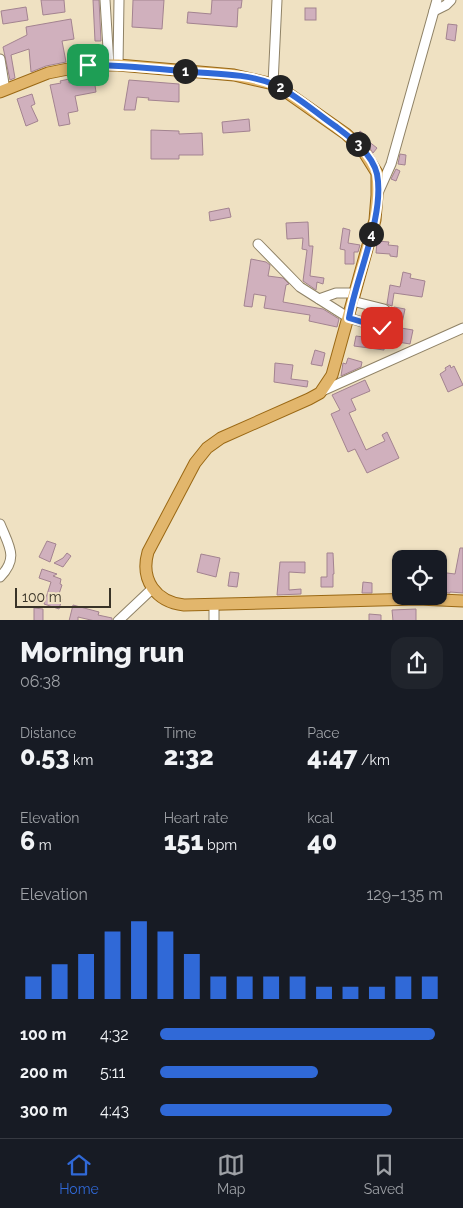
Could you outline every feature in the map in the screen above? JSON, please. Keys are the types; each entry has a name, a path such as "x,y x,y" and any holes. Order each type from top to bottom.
{"main road":[{"path":"2,91 48,73 88,65 114,65 234,75 273,84 355,141 370,159 377,173 375,220 332,375 320,392 221,438 207,448 195,463 148,552 145,563 146,568 153,588 165,601 172,604 214,605 418,599 463,601"}],"street":[{"path":"105,0 114,65"},
{"path":"114,65 119,0"},
{"path":"273,84 277,0"},
{"path":"377,195 390,164 437,0"},
{"path":"434,11 451,0"},
{"path":"0,59 2,91"},
{"path":"258,244 300,287 318,299 349,318 382,328 387,324 388,313 353,297 336,292 318,299"},
{"path":"320,392 463,328"},
{"path":"0,524 11,553 11,562 7,570 0,577"},
{"path":"118,620 153,588"},
{"path":"214,605 214,620"}],"building":[{"path":"41,0 64,0 65,12 43,15"},
{"path":"93,0 99,0 101,41 95,41"},
{"path":"133,0 164,0 162,29 132,27"},
{"path":"212,0 242,0 241,8 238,8 237,27 187,23 188,12 211,14"},
{"path":"26,7 28,20 3,24 1,11"},
{"path":"305,8 316,8 316,20 305,20"},
{"path":"71,19 74,39 62,41 66,62 46,66 31,72 29,49 11,55 15,78 10,80 3,47 27,35 26,27"},
{"path":"448,24 457,25 455,41 446,39"},
{"path":"85,45 93,45 94,58 86,58"},
{"path":"69,79 69,83 94,79 96,92 75,96 78,111 68,113 70,124 59,126 50,85"},
{"path":"129,80 179,84 179,102 148,100 149,98 137,97 135,110 124,110"},
{"path":"32,94 35,104 31,106 38,121 26,126 17,99"},
{"path":"249,119 250,131 223,133 222,122"},
{"path":"151,130 179,131 179,134 202,133 203,155 179,155 179,159 151,159"},
{"path":"360,131 365,135 363,137 377,148 373,153 358,135"},
{"path":"400,154 406,155 405,165 398,164"},
{"path":"396,169 400,171 396,181 391,179"},
{"path":"229,208 231,217 210,221 209,212"},
{"path":"308,222 309,246 313,246 310,276 324,278 323,284 317,282 316,290 303,281 307,250 302,249 303,238 287,239 286,223"},
{"path":"343,228 350,230 348,243 360,245 358,252 354,252 354,264 345,264 345,250 340,249"},
{"path":"377,241 389,242 388,245 398,246 397,257 390,256 390,254 376,253"},
{"path":"251,259 266,262 270,265 268,276 283,278 289,284 286,285 283,302 323,309 339,319 337,327 309,321 310,315 264,308 266,296 254,294 252,307 244,306"},
{"path":"403,272 411,274 410,278 425,281 422,297 394,293 392,306 389,305 387,304 390,285 400,287"},
{"path":"394,307 405,309 401,328 413,330 410,344 398,342 397,345 386,342 389,332 393,327"},
{"path":"366,314 381,317 381,321 366,317"},
{"path":"356,336 385,340 384,350 354,346"},
{"path":"315,350 325,353 322,366 311,364"},
{"path":"348,358 362,362 361,367 341,376 343,363 346,364"},
{"path":"275,363 293,365 291,379 308,381 307,387 274,382"},
{"path":"450,365 451,368 454,366 463,385 448,392 440,374"},
{"path":"365,380 370,391 351,399 356,410 349,413 366,450 385,441 382,435 387,432 399,458 367,473 355,449 348,452 331,414 340,410 332,395"},
{"path":"47,541 56,544 50,562 39,557"},
{"path":"460,548 463,548 463,593 447,593 447,573 455,574"},
{"path":"67,553 71,556 63,567 54,563 63,558"},
{"path":"327,553 333,553 333,587 321,587 321,577 327,577"},
{"path":"201,554 220,558 216,577 197,572"},
{"path":"280,562 305,562 305,573 289,572 289,590 301,589 301,594 277,595"},
{"path":"42,569 57,574 53,576 61,579 60,584 62,585 58,597 62,599 59,609 44,604 51,582 39,578"},
{"path":"230,572 239,573 237,587 228,586"},
{"path":"363,582 372,583 372,593 362,593"},
{"path":"73,605 99,612 98,615 112,618 112,620 91,620 78,617 78,620 69,620"},
{"path":"34,608 43,609 43,620 34,620"},
{"path":"416,609 416,620 393,620 392,610"},
{"path":"369,614 381,615 381,620 369,620"}],"route":[{"path":"88,65 118,65 234,75 261,80 282,89 355,141 370,159 377,173 377,195 375,220 349,318 382,328"}]}
